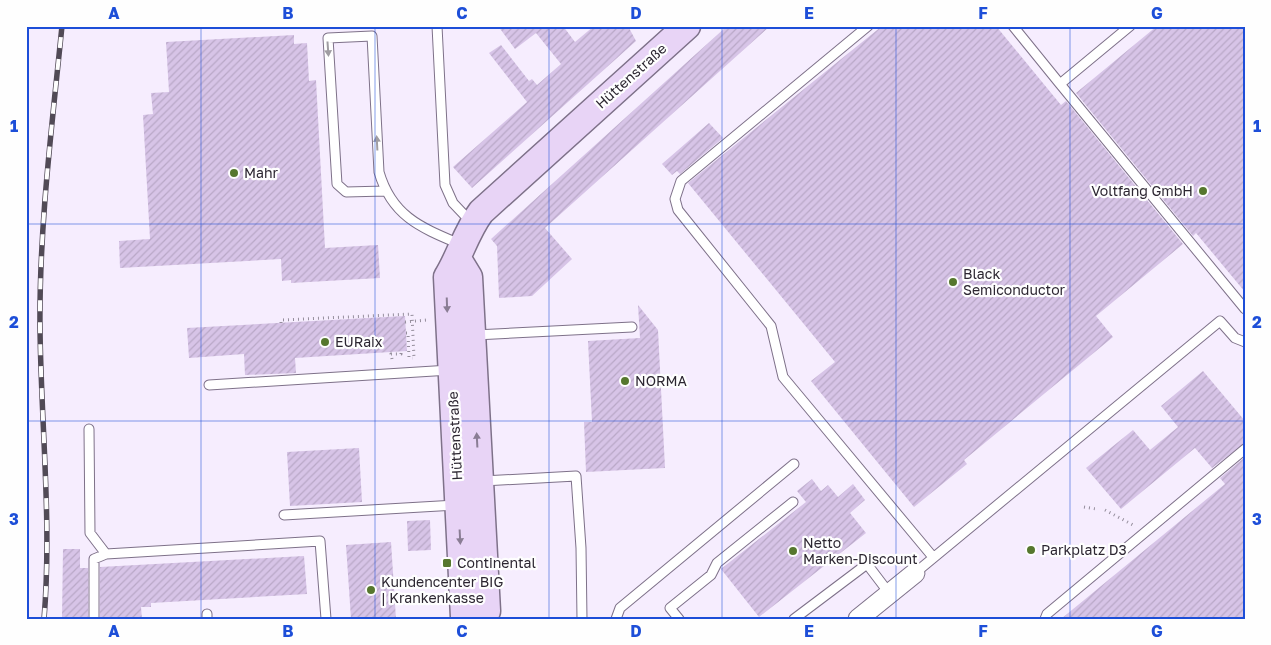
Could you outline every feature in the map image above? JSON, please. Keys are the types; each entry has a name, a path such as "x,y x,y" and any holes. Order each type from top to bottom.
{"street":[{"name":"Hüttenstraße","path":"480,616 467,487 451,370 447,277 464,242 494,198 688,26"},
{"name":"Hüttenstraße","path":"464,242 469,277 473,335 467,487"},
{"path":"858,619 915,573"}],"lane":[{"path":"437,26 445,185 453,203 464,242"},
{"path":"868,26 681,181 675,198 678,210 771,326 783,377 934,557"},
{"path":"1013,26 1245,309"},
{"path":"1060,84 1130,26"},
{"path":"385,191 346,192 337,184 328,38 372,36 379,172 385,191 415,225 464,242"},
{"path":"915,573 1220,321 1235,338 1245,342"},
{"path":"473,335 632,327"},
{"path":"208,385 451,370"},
{"path":"89,429 90,533 106,554"},
{"path":"1045,619 1047,614 1245,449"},
{"path":"616,619 620,608 794,464"},
{"path":"284,515 467,487 576,476 581,548 582,619"},
{"path":"679,619 670,608 711,575 717,563 793,502"},
{"path":"94,619 94,558 106,554 320,541 326,619"},
{"path":"794,619 867,564 890,593"}],"path":[{"path":"281,323 281,320 412,314 414,358 392,359"},
{"path":"406,333 408,333 409,358"},
{"path":"392,374 391,354 401,354 401,352"},
{"path":"1084,508 1096,509"},
{"path":"1104,510 1129,524"}],"building":[{"path":"498,26 563,26 575,42 594,26 628,26 636,41 472,188 453,167 527,102 489,53 501,45 529,81 532,79 537,85 561,64 536,33 515,49"},
{"path":"727,26 770,26 545,228 572,259 532,296 499,298 497,246 491,239"},
{"name":"Black Semiconductor","path":"882,26 996,26 1061,105 1066,101 1183,244 1096,316 1113,337 964,460 967,464 914,507 811,381 835,362 688,183"},
{"name":"Voltfang GmbH","path":"1157,26 1245,26 1245,292 1196,233 1193,236 1076,93"},
{"name":"Mahr","path":"294,35 294,44 307,43 309,81 316,80 325,248 378,245 380,278 291,283 291,280 282,281 281,259 120,268 119,241 150,239 143,115 153,114 151,93 169,92 166,42"},
{"path":"709,123 723,138 680,174 677,171 672,175 662,164"},
{"name":"NORMA","path":"638,305 658,330 665,468 586,472 584,422 592,422 588,341 640,338"},
{"name":"EURaix","path":"405,316 407,351 295,358 296,373 245,375 244,354 189,358 187,328"},
{"path":"1203,371 1245,421 1245,443 1212,468 1195,448 1121,509 1086,468 1133,430 1150,450 1178,427 1161,406"},
{"path":"359,448 362,502 290,506 287,452"},
{"path":"1245,457 1245,619 1061,619 1225,484 1220,478"},
{"name":"Netto Marken-Discount","path":"812,479 821,491 828,485 838,497 853,484 865,500 850,513 866,533 759,617 721,569 806,502 797,491"},
{"path":"430,520 431,550 408,551 407,521"},
{"name":"Kundencenter BIG | Krankenkasse","path":"391,542 396,619 351,619 346,545"},
{"path":"63,549 80,549 80,568 88,568 88,618 62,618"},
{"path":"304,556 307,594 151,603 151,607 141,607 142,619 100,618 100,567"}],"railway":[{"path":"44,619 47,510 40,290 47,177 62,26"}],"place":[{"name":"Mahr","path":"234,173"},
{"name":"Voltfang GmbH","path":"1203,191"},
{"name":"Black Semiconductor","path":"953,282"},
{"name":"EURaix","path":"325,342"},
{"name":"NORMA","path":"625,381"},
{"name":"Parkplatz D3","path":"1031,550"},
{"name":"Netto Marken-Discount","path":"793,551"},
{"name":"Continental","path":"447,563"},
{"name":"Kundencenter BIG | Krankenkasse","path":"371,590"}]}
